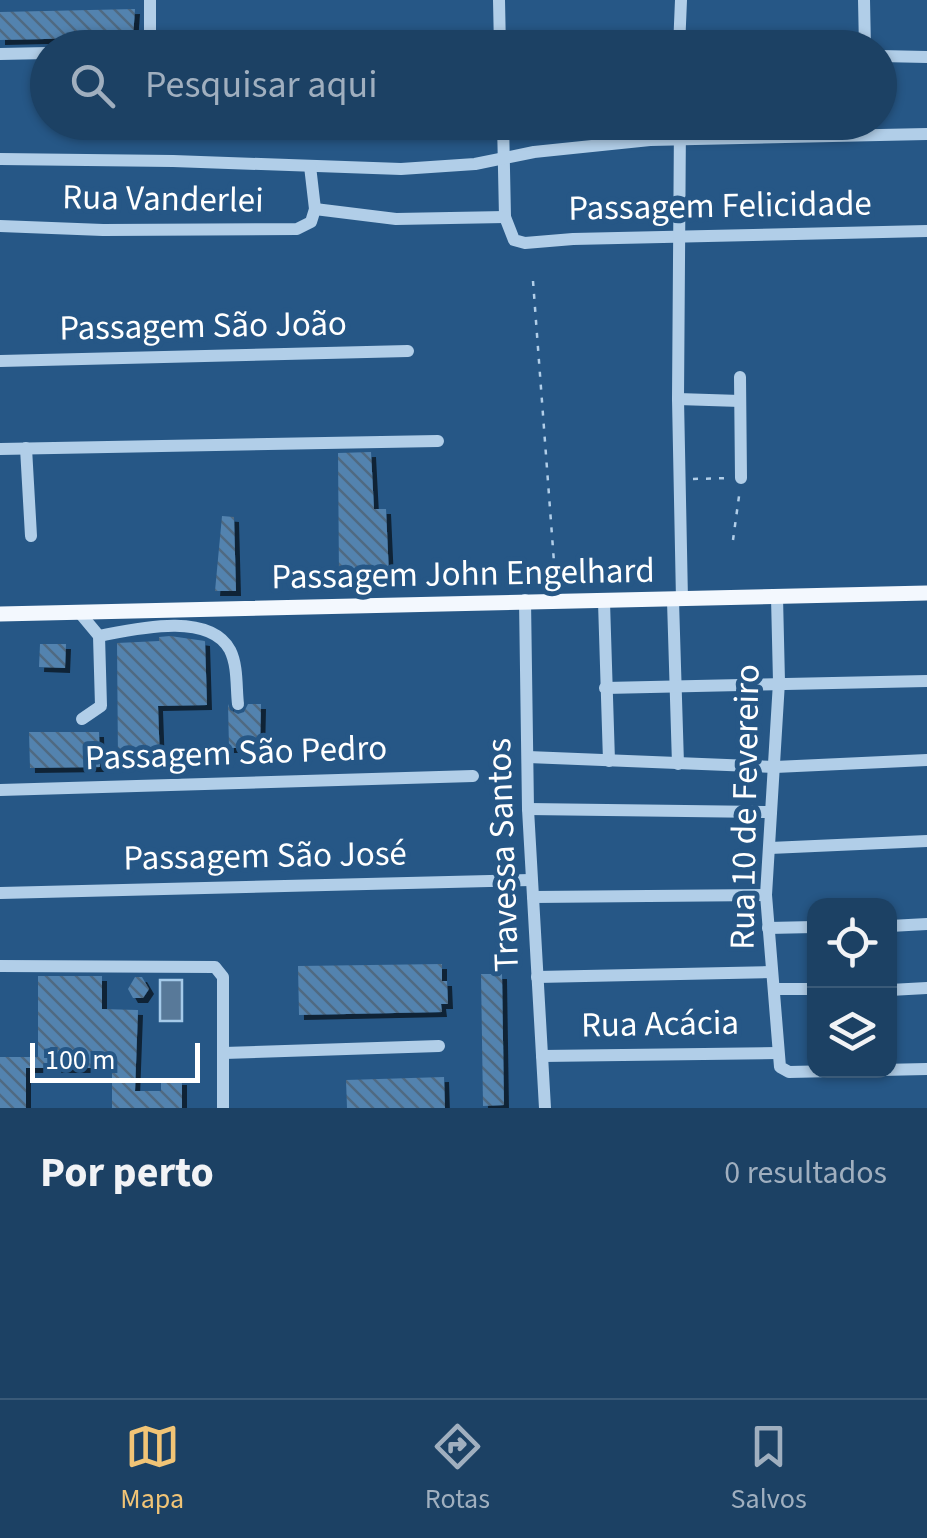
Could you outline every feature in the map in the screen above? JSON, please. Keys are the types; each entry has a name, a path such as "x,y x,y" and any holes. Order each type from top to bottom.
{"main road":[{"name":"Passagem John Engelhard","path":"0,614 927,592"}],"street":[{"path":"150,0 150,30"},
{"path":"498,0 499,30"},
{"path":"679,30 680,0"},
{"path":"864,0 865,30"},
{"path":"0,54 30,54"},
{"path":"897,56 927,57"},
{"path":"897,132 927,134"},
{"path":"505,140 506,217"},
{"path":"0,160 401,169 668,140"},
{"path":"678,764 679,140"},
{"name":"Rua Vanderlei","path":"0,226 277,231 297,228 310,222 315,209 310,166"},
{"name":"Rua Vanderlei","path":"315,209 396,219 506,217"},
{"name":"Passagem Felicidade","path":"506,217 514,240 525,243 927,231"},
{"name":"Passagem São João","path":"0,360 408,351"},
{"path":"740,378 741,478"},
{"path":"678,399 740,400"},
{"path":"0,449 438,441"},
{"path":"26,448 31,536"},
{"name":"Rua 10 de Fevereiro","path":"778,597 779,682 766,894 780,1067 789,1072 927,1069"},
{"name":"Travessa Santos","path":"525,600 528,809 546,1108"},
{"path":"604,602 609,761"},
{"path":"79,612 98,636 100,706 82,720"},
{"path":"98,636 156,628 212,630 232,652 238,704"},
{"path":"605,688 927,681"},
{"path":"528,757 775,767 927,760"},
{"name":"Passagem São Pedro","path":"0,790 473,776"},
{"path":"528,809 771,812"},
{"path":"770,848 927,842"},
{"name":"Passagem São José","path":"0,893 531,880"},
{"path":"533,897 766,894"},
{"path":"897,926 927,924"},
{"path":"768,928 807,928"},
{"path":"0,966 215,966 223,977 223,1108"},
{"path":"537,978 771,972"},
{"path":"897,990 927,988"},
{"path":"774,989 807,990"},
{"path":"224,1053 439,1046"},
{"name":"Rua Acácia","path":"542,1056 778,1053"}],"path":[{"path":"533,281 557,600"},
{"path":"681,480 741,478 733,540"}],"water":[{"path":"160,980 182,980 182,1021 160,1021"}],"building":[{"path":"135,9 134,30 30,30 30,39 0,40 0,12"},
{"path":"371,452 374,509 386,509 389,575 339,576 338,453"},
{"path":"222,516 234,517 236,591 215,591"},
{"path":"159,637 205,641 207,705 158,706 160,762 118,761 117,643 159,641"},
{"path":"40,644 66,644 65,668 39,667"},
{"path":"228,704 238,714 248,704 261,704 260,748 229,748"},
{"path":"29,732 99,732 100,767 30,768"},
{"path":"442,964 448,1004 441,1004 442,1012 299,1015 298,966"},
{"path":"481,974 502,974 504,1105 483,1106"},
{"path":"38,976 102,976 102,1009 138,1010 135,1091 161,1091 161,1080 182,1080 182,1108 112,1108 112,1068 26,1068 26,1108 0,1108 0,1057 38,1057"},
{"path":"135,977 142,977 149,989 143,998 133,998 128,989"},
{"path":"444,1077 445,1108 347,1108 346,1080"}]}
